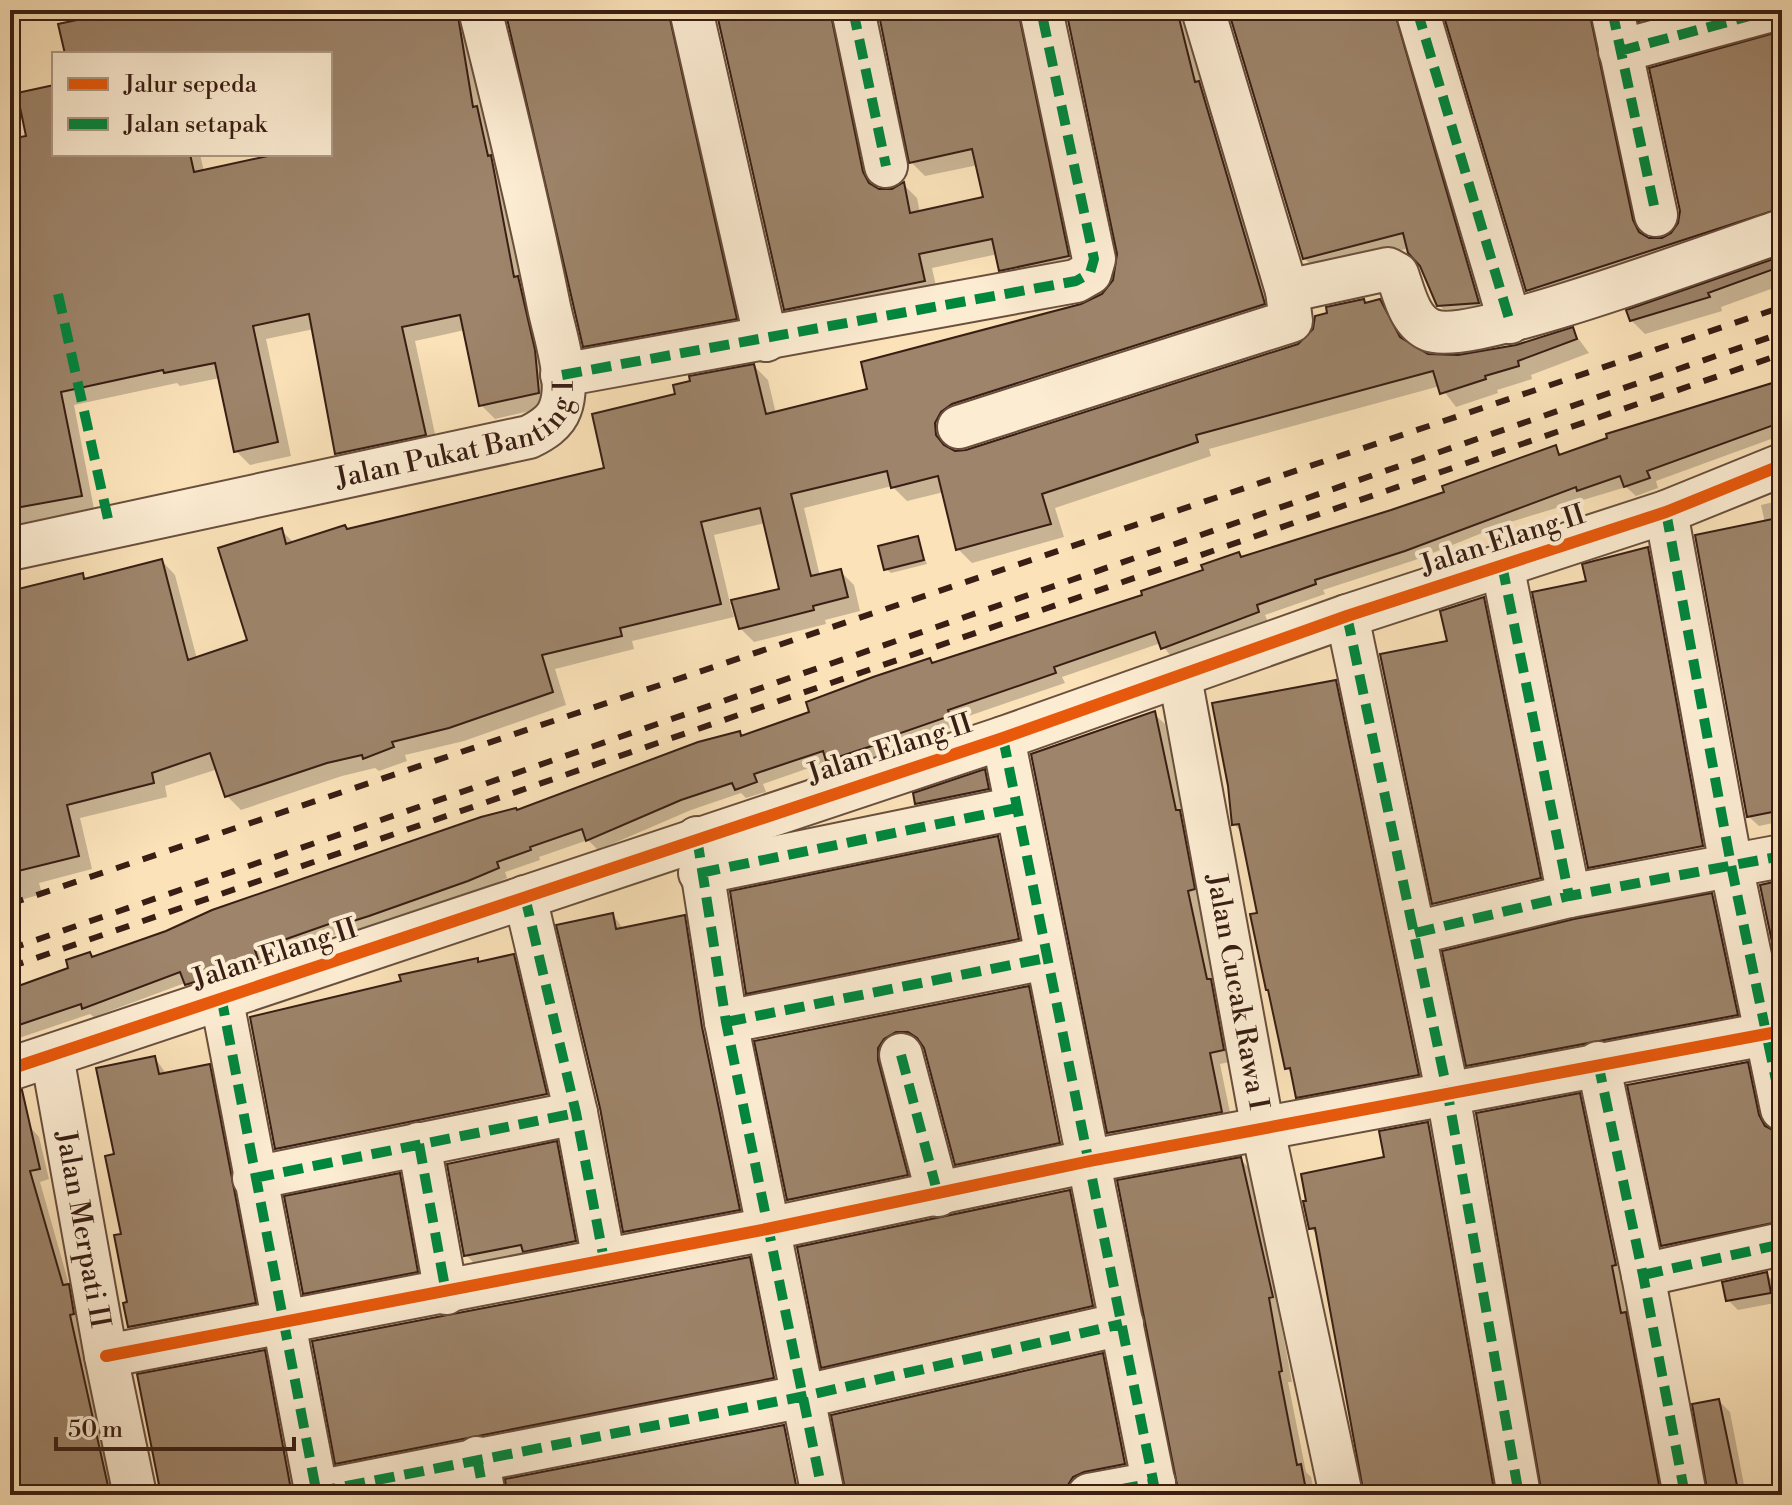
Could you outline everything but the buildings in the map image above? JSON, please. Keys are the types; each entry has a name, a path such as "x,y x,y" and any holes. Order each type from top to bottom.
{"street":[{"name":"Jalan Pukat Banting I","path":"10,549 529,437 553,421 561,409 562,375 527,198 480,10"},
{"path":"691,10 766,340"},
{"path":"853,10 886,166"},
{"path":"562,375 1076,281 1090,273 1094,259 1041,10"},
{"path":"959,427 1289,322 1292,317 1287,291 1203,10"},
{"path":"1417,10 1510,322"},
{"path":"1612,10 1656,215"},
{"path":"1620,51 1772,10"},
{"path":"1287,291 1388,269 1397,274 1415,318 1428,330 1461,331 1510,322 1782,231"},
{"name":"Jalan Elang II","path":"10,1069 525,897 698,856 1003,738 1347,616 1666,512 1782,465"},
{"path":"1666,512 1731,865 1773,1032 1782,1109"},
{"path":"1502,565 1569,896"},
{"path":"1347,616 1448,1095 1519,1495"},
{"name":"Jalan Cucak Rawa I","path":"1180,677 1263,1130 1341,1495"},
{"path":"1003,738 1155,1489 1089,1495"},
{"path":"823,1495 726,1022 698,856 1016,808"},
{"path":"1415,933 1569,896 1782,856"},
{"path":"525,897 576,1113 604,1260"},
{"path":"726,1022 1046,958"},
{"path":"221,996 316,1493 480,1477 805,1396 1122,1324"},
{"path":"106,1356 284,1319 446,1293 938,1195 1090,1161 1773,1032"},
{"path":"901,1055 938,1195"},
{"name":"Jalan Merpati II","path":"52,1056 106,1356 135,1495"},
{"path":"1598,1063 1685,1495"},
{"path":"254,1178 576,1113"},
{"path":"419,1144 446,1293"},
{"path":"1643,1275 1782,1244"}],"railway":[{"path":"10,904 1782,307"},
{"path":"10,949 1782,333"},
{"path":"10,967 1782,354"}],"marked path":[{"path":"853,10 886,166"},
{"path":"562,375 1076,281 1090,273 1094,259 1041,10"},
{"path":"1417,10 1510,322"},
{"path":"1612,10 1656,215"},
{"path":"1620,51 1772,10"},
{"path":"58,294 110,528"},
{"path":"1666,512 1731,865 1782,1109"},
{"path":"1502,565 1569,896 1782,856"},
{"path":"1347,616 1448,1095 1519,1495"},
{"path":"1003,738 1156,1495"},
{"path":"700,873 1016,808"},
{"path":"697,838 726,1022 823,1495"},
{"path":"1415,933 1569,896"},
{"path":"525,897 576,1113 604,1260"},
{"path":"726,1022 1046,958"},
{"path":"221,996 317,1495"},
{"path":"901,1055 938,1195"},
{"path":"1598,1063 1685,1495"},
{"path":"254,1178 576,1113"},
{"path":"419,1144 446,1293"},
{"path":"1643,1275 1782,1244"},
{"path":"316,1492 805,1396 1122,1324"},
{"path":"477,1458 484,1495"},
{"path":"1089,1495 1154,1483"}],"cycle path":[{"path":"10,1069 1003,738 1347,616 1666,512 1782,465"},
{"path":"106,1356 767,1229 1090,1161 1782,1031"}]}
